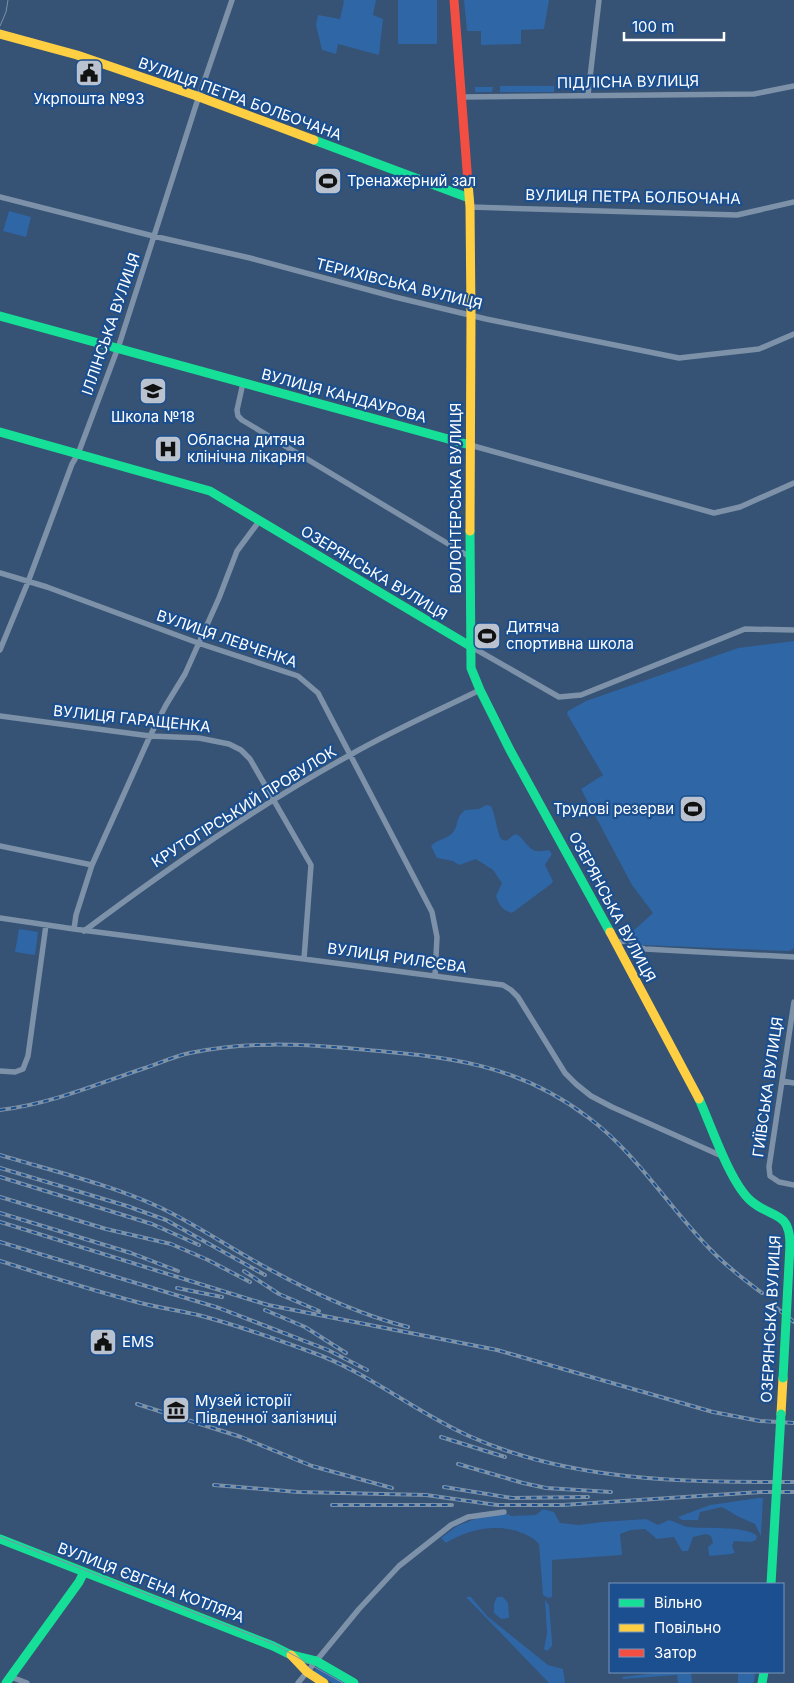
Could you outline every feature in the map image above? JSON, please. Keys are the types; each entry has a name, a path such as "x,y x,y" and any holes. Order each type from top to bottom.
{"main road":[{"name":"ВОЛОНТЕРСЬКА ВУЛИЦЯ","path":"454,0 469,203 471,315 470,646"},
{"name":"ВУЛИЦЯ ПЕТРА БОЛБОЧАНА","path":"0,34 77,56 199,97 469,203"},
{"name":"ВУЛИЦЯ КАНДАУРОВА","path":"0,316 470,445"},
{"name":"ОЗЕРЯНСЬКА ВУЛИЦЯ","path":"0,432 210,491 470,646 472,668 480,690 510,750 695,1090 737,1185 758,1206 792,1226 771,1583"},
{"name":"ВУЛИЦЯ ЄВГЕНА КОТЛЯРА","path":"0,1539 273,1646 291,1655 316,1661 354,1683"},
{"path":"9,1680 79,1582 84,1572"},
{"name":"ВУЛИЦЯ ЄВГЕНА КОТЛЯРА","path":"291,1655 307,1672 324,1683"}],"street":[{"name":"ІЛЛІНСЬКА ВУЛИЦЯ","path":"0,650 118,348 153,236 232,0"},
{"path":"588,95 599,0"},
{"name":"ПІДЛІСНА ВУЛИЦЯ","path":"462,97 754,94 794,86"},
{"name":"ТЕРИХІВСЬКА ВУЛИЦЯ","path":"0,197 153,236 250,258 395,297 471,315 679,358 759,349 794,334"},
{"name":"ВУЛИЦЯ ПЕТРА БОЛБОЧАНА","path":"469,203 737,215 794,202"},
{"path":"242,383 237,410 238,416 242,420 470,557"},
{"name":"ВУЛИЦЯ КАНДАУРОВА","path":"470,445 714,513 740,507 794,483"},
{"path":"74,930 76,915 92,866 150,736 185,674 219,598 237,551 260,520"},
{"name":"ВУЛИЦЯ ЛЕВЧЕНКА","path":"0,573 298,676 318,693 432,912 437,937 435,976"},
{"path":"470,646 559,697 581,695 745,630 794,630"},
{"name":"КРУТОГІРСЬКИЙ ПРОВУЛОК","path":"84,931 157,876 274,800 351,754 480,690"},
{"name":"ВУЛИЦЯ ГАРАЩЕНКА","path":"0,716 150,736 199,738 229,744 242,750 250,759 311,865 304,958"},
{"path":"0,846 92,866"},
{"name":"ВУЛИЦЯ РИЛЄЄВА","path":"0,918 74,930 503,985 518,997 565,1073 591,1096 724,1157"},
{"path":"0,1071 14,1072 23,1069 28,1056 46,925"},
{"path":"616,943 628,940 637,947 645,949 794,957"},
{"name":"ГИЇВСЬКА ВУЛИЦЯ","path":"794,1002 769,1167 770,1176 779,1182 794,1185"},
{"path":"782,1081 794,1083"},
{"path":"298,1683 359,1608 398,1566 451,1525 468,1517 504,1512"},
{"path":"9,1680 27,1683"}],"shaded area":[{"path":"342,0 376,0 373,15 383,19 379,55 338,44 336,54 322,50 316,25 318,15 340,19 344,1"},
{"path":"398,0 437,0 437,44 398,44"},
{"path":"464,0 549,0 544,29 521,30 521,44 481,45 481,31 467,31"},
{"path":"500,86 554,86 554,92 500,92"},
{"path":"475,87 493,87 492,92 475,92"},
{"path":"9,211 31,217 26,237 3,231"},
{"name":"Трудові резерви","path":"794,641 794,948 789,951 642,945 634,937 633,931 653,913 632,885 581,789 603,775 567,714 568,711 586,701 738,648"},
{"path":"486,805 491,806 501,839 506,841 515,834 521,837 534,850 549,850 552,854 545,865 553,881 551,884 512,913 503,909 498,902 496,896 502,883 493,870 476,859 459,865 453,861 437,858 431,846 452,834 458,818 465,810 479,809"},
{"path":"19,929 38,932 35,955 15,952"},
{"path":"763,1498 761,1536 755,1524 722,1507 700,1512 698,1520 682,1520 678,1517 710,1505"},
{"path":"543,1509 554,1512 560,1523 579,1525 646,1519 658,1525 669,1520 688,1527 743,1530 757,1536 756,1540 751,1542 734,1541 732,1546 735,1553 709,1556 708,1547 713,1543 711,1536 706,1534 693,1537 688,1551 682,1551 674,1537 657,1539 645,1529 631,1530 620,1534 621,1555 552,1560 552,1597 548,1598 543,1595 539,1544 531,1537 513,1530 493,1528 473,1531 446,1543 441,1538 457,1526 480,1517 508,1514 511,1516 536,1515"},
{"path":"466,1597 471,1597 488,1617 548,1665 563,1669 565,1683 549,1683"},
{"path":"497,1597 503,1597 508,1603 509,1618 501,1619 494,1613 494,1604"},
{"path":"545,1600 549,1605 552,1640 552,1646 547,1651 544,1649 547,1633"},
{"path":"318,1666 346,1683 333,1683 314,1672"},
{"path":"655,1673 691,1673 692,1683 678,1683 677,1675 623,1679 622,1677"},
{"path":"738,1673 755,1673 754,1683 738,1683"}],"tram line":[{"path":"0,26 6,12 8,0"},
{"path":"0,1537 274,1644 343,1683"}],"railway":[{"path":"0,1110 56,1098 184,1054 253,1045 336,1047 390,1052 421,1055 479,1066 507,1074 534,1085 561,1099 589,1118 606,1132 637,1164 715,1254 734,1272 762,1293"},
{"path":"0,1155 100,1185 159,1207 308,1289 347,1307 408,1327"},
{"path":"0,1168 127,1206 166,1220 265,1275"},
{"path":"0,1177 152,1224 199,1245"},
{"path":"0,1197 106,1229 171,1244 208,1260 250,1282"},
{"path":"0,1213 131,1253 178,1271"},
{"path":"0,1222 268,1305 497,1350 713,1412 760,1421 794,1423"},
{"path":"0,1242 219,1308 328,1350 367,1370"},
{"path":"0,1261 66,1282 149,1305 198,1315 271,1337 334,1361 469,1436 547,1463 588,1471 670,1480 794,1482"},
{"path":"244,1271 279,1294 319,1311"},
{"path":"177,1288 222,1297"},
{"path":"772,1304 794,1322"},
{"path":"265,1310 305,1327 346,1353"},
{"path":"137,1404 241,1437 312,1466 392,1488"},
{"path":"441,1437 505,1457"},
{"path":"458,1464 546,1488 611,1492"},
{"path":"214,1485 298,1492 426,1495 497,1505 563,1505 761,1492 794,1492"},
{"path":"444,1487 512,1498 588,1497"},
{"path":"332,1505 452,1505"}],"traffic: fast":[{"path":"314,140 469,198"},
{"path":"0,316 470,445"},
{"path":"0,432 210,491 470,646"},
{"path":"470,531 471,668 510,750 610,932"},
{"path":"699,1099 728,1168 743,1193 759,1207 783,1220 787,1226 790,1245"},
{"path":"783,1378 790,1245"},
{"path":"771,1583 781,1414"},
{"path":"0,1539 273,1646 291,1655 316,1661 354,1683"},
{"path":"6,1683 79,1582 84,1572"},
{"path":"762,1683 764,1673"}],"traffic: slow":[{"path":"0,34 77,55 194,95 314,140"},
{"path":"468,183 471,315 470,531"},
{"path":"610,932 699,1099"},
{"path":"781,1414 783,1378"},
{"path":"291,1655 307,1672 324,1683"}],"traffic: jam":[{"path":"454,0 468,183"}],"place":[{"name":"Укрпошта №93","path":"89,73"},
{"name":"Тренажерний зал","path":"328,181"},
{"name":"Школа №18","path":"153,391"},
{"name":"Обласна дитяча клінічна лікарня","path":"168,449"},
{"name":"Дитяча спортивна школа","path":"487,636"},
{"name":"Трудові резерви","path":"693,809"},
{"name":"EMS","path":"103,1342"},
{"name":"Музей історії Південної залізниці","path":"176,1410"}]}
